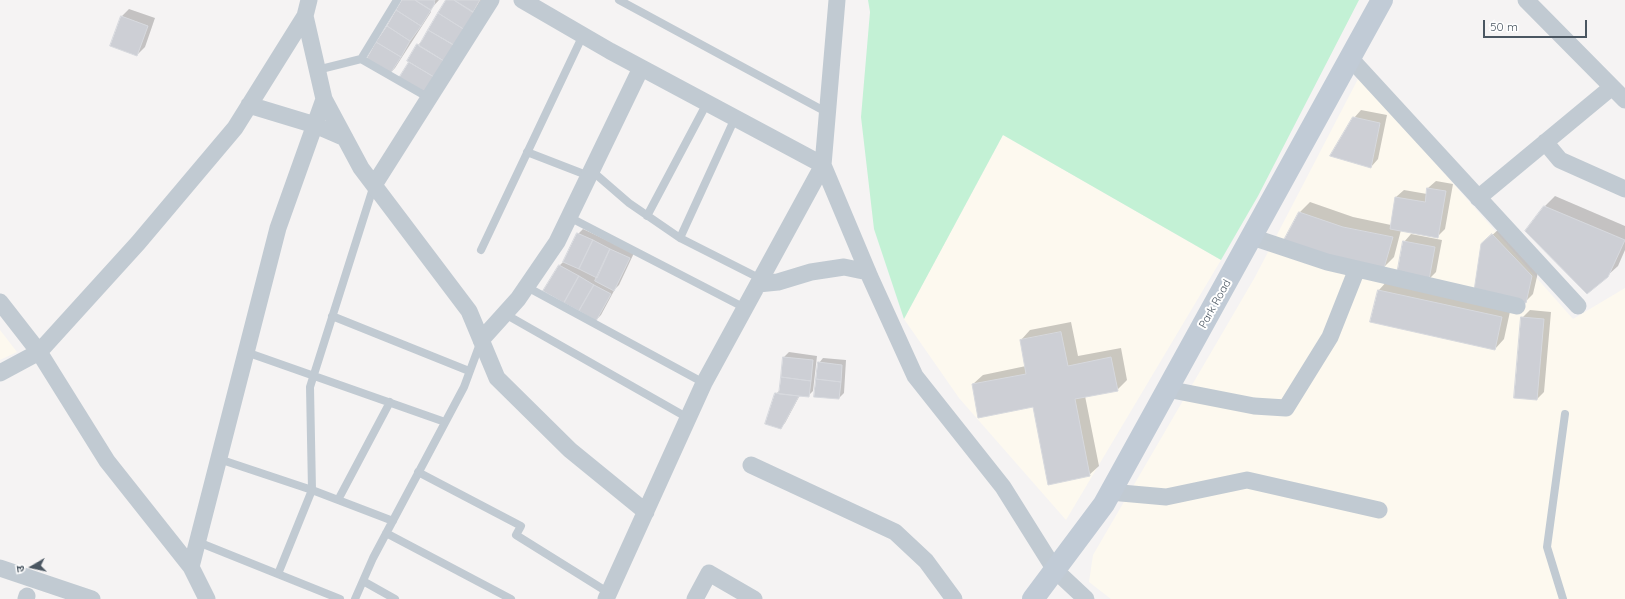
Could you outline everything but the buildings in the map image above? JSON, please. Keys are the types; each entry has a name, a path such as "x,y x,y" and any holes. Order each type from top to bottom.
{"street":[{"path":"0,373 40,352 143,237 235,128 305,16 309,0"},
{"path":"374,185 491,0"},
{"path":"522,0 641,68 823,165 868,272 915,376 1003,487 1055,570 1086,599"},
{"path":"608,596 704,383 823,165 837,0"},
{"name":"Park Road","path":"1033,599 1104,504 1382,0"},
{"path":"1526,0 1625,100"},
{"path":"305,16 324,99 361,168 469,311 497,378 570,450 646,512"},
{"path":"1350,58 1578,306"},
{"path":"481,340 518,299 557,242 641,68"},
{"path":"1478,198 1612,87"},
{"path":"191,567 278,228 324,99"},
{"path":"249,106 315,125 345,138"},
{"path":"1545,142 1560,160 1625,189"},
{"path":"1252,237 1327,262 1517,306"},
{"path":"759,282 778,282 811,272 844,267 868,272"},
{"path":"1168,389 1254,406 1286,408 1330,337 1357,269"},
{"path":"0,302 40,352 107,461 191,567 207,599"},
{"path":"751,465 895,532 926,562 954,599"},
{"path":"1110,492 1166,497 1247,480 1379,510"},
{"path":"0,568 92,599"},
{"path":"695,599 709,573 754,599"}],"lane":[{"path":"361,59 397,0"},
{"path":"619,0 828,113"},
{"path":"481,250 582,35"},
{"path":"318,70 361,59 429,98"},
{"path":"647,216 707,103"},
{"path":"680,238 735,118"},
{"path":"527,152 590,174 629,204 680,238 759,282"},
{"path":"278,574 312,490 310,387 374,185"},
{"path":"569,218 745,308"},
{"path":"527,287 704,383"},
{"path":"505,314 688,418"},
{"path":"332,316 470,371"},
{"path":"355,599 386,533 464,387 481,340"},
{"path":"246,352 445,422"},
{"path":"338,500 390,402"},
{"path":"1563,599 1547,547 1565,414"},
{"path":"219,459 312,490 393,521"},
{"path":"418,472 521,526 516,535 608,596"},
{"path":"386,533 511,599"},
{"path":"198,542 340,599"},
{"path":"363,581 395,599"}],"shaded area":[{"path":"1359,77 1573,319 1625,288 1625,599 1111,599 1089,582 1093,555 1255,277"},
{"path":"1003,135 1221,260 1066,520 959,398 904,319"},
{"path":"0,330 17,352 0,360"}],"green space":[{"path":"868,0 1359,0 1258,196 1221,260 1003,135 904,319 874,229 861,117 870,12"}]}
